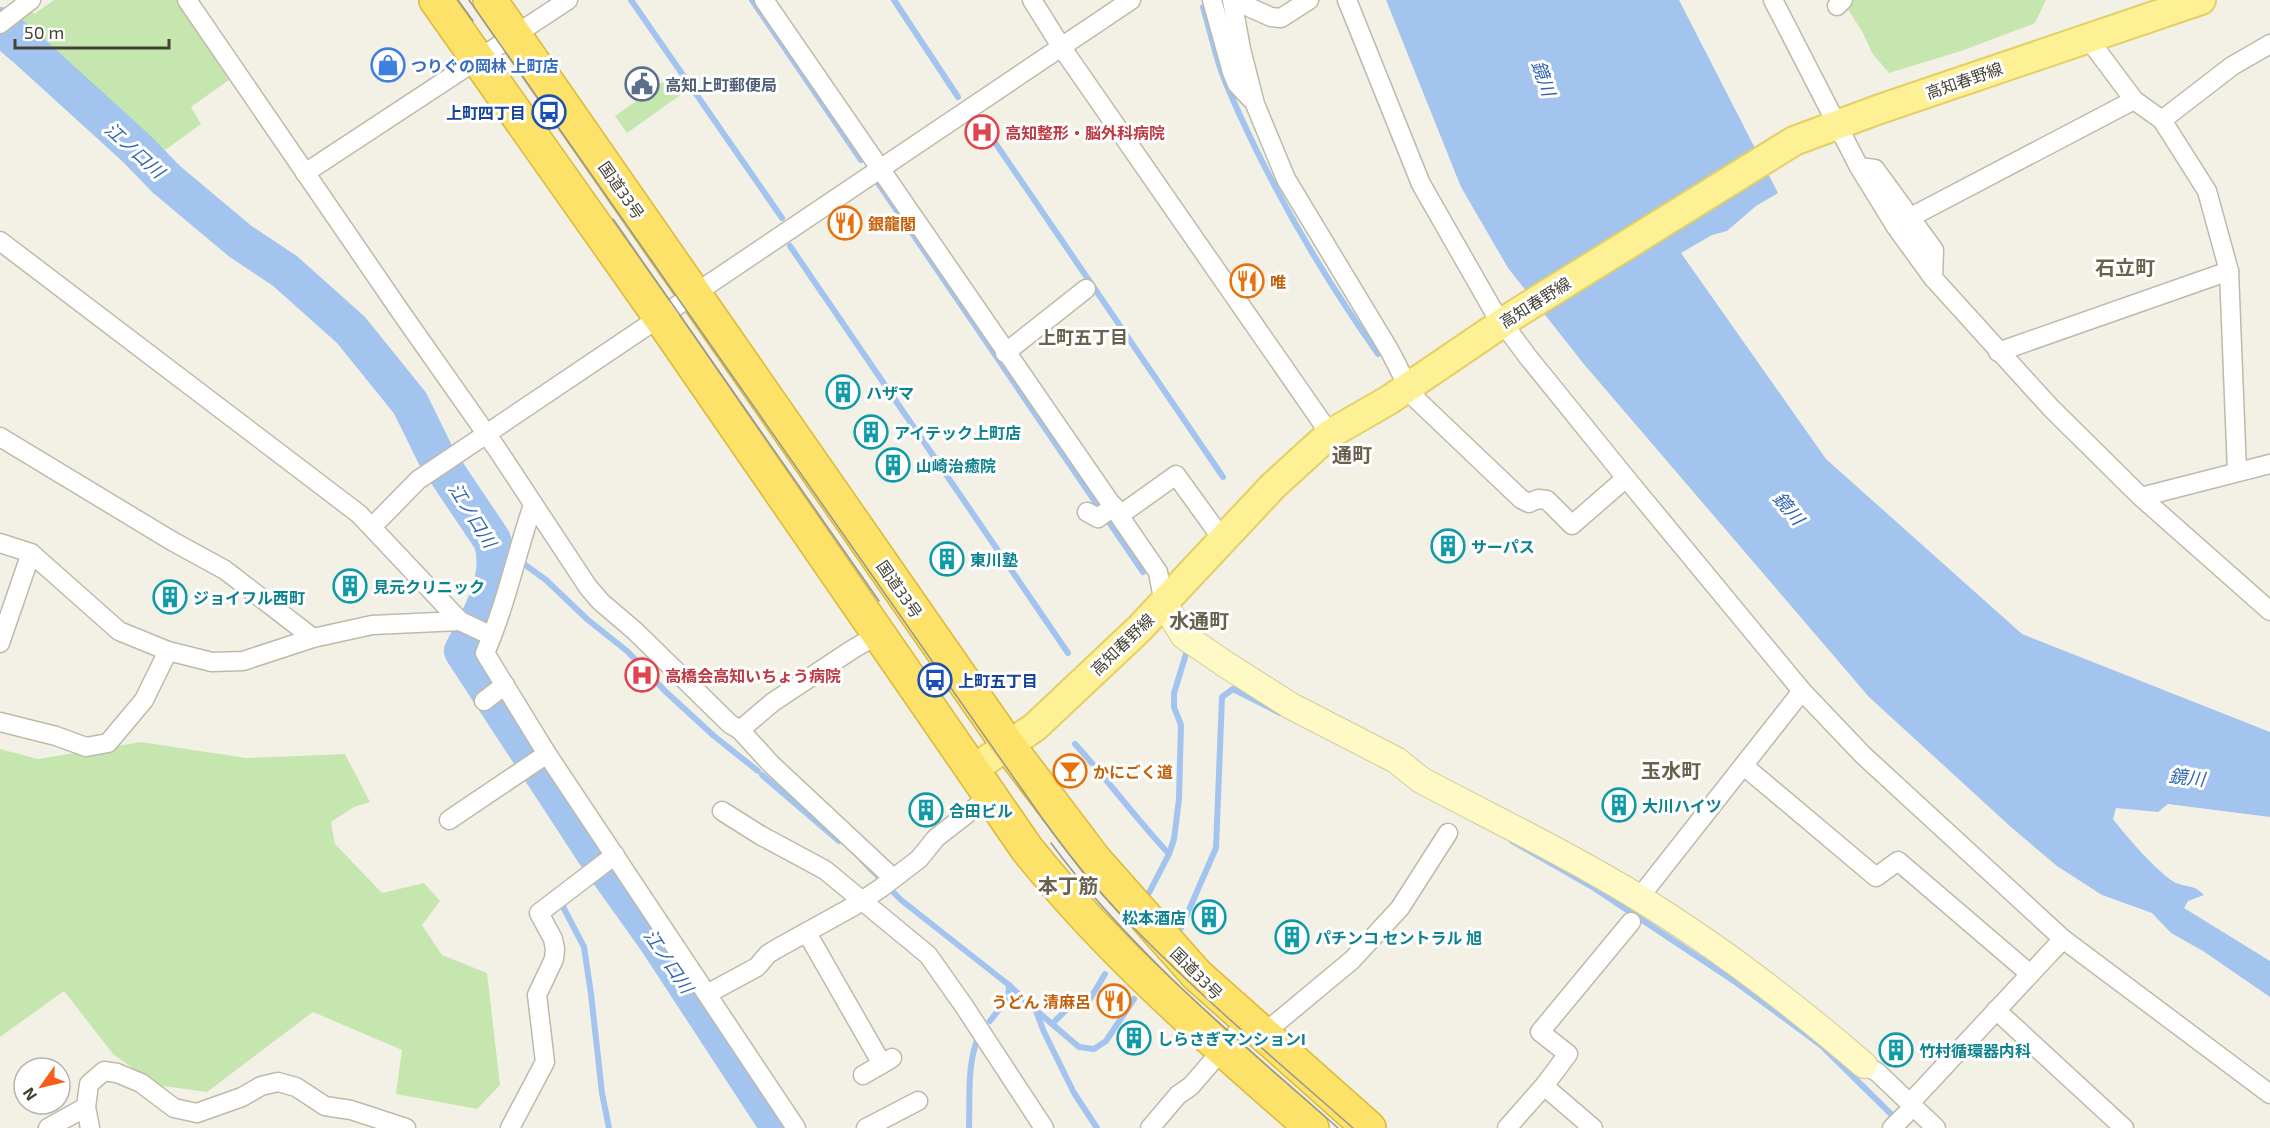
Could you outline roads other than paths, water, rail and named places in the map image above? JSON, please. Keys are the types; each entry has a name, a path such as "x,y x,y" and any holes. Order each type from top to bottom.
{"highway":[{"path":"436,0 660,317 1027,849 1092,926 1222,1049 1312,1128"},
{"name":"国道33号","path":"490,0 1008,745 1102,869 1197,975 1369,1128"}],"main road":[{"name":"高知春野線","path":"981,783 1008,745 1035,727 1164,604 1273,486 1330,434 1407,387 1508,319 1794,141 1876,110 2201,0"}],"street":[{"path":"6,19 31,0"},
{"path":"187,0 486,434 588,587 730,724 740,730 888,882"},
{"path":"305,173 568,0"},
{"path":"764,0 1158,572 1164,604 1184,636 1292,706 1396,760 1421,780 1601,875 1639,898 1804,1014 1864,1065 1872,1082 1899,1121 1920,1128"},
{"path":"1032,0 1062,48 1330,434"},
{"path":"372,527 418,480 1131,0"},
{"path":"1212,0 1232,72 1237,84 1255,104"},
{"path":"1233,0 1241,49 1255,104 1286,179 1402,372 1407,387 1433,417 1521,499 1529,503 1538,499 1547,500 1572,525 1626,478"},
{"path":"1233,0 1271,17 1281,18 1309,0"},
{"path":"1347,0 1421,184 1508,319 1626,478 1802,691 1863,755 2063,939 2270,1094"},
{"path":"1773,0 1830,127 1859,167 1896,227 1933,278 2051,408 2141,497 2270,611"},
{"path":"2087,37 2134,100 2162,120 2207,191 2229,271 2237,472"},
{"path":"2162,120 2232,66 2270,44"},
{"path":"1910,218 2134,100"},
{"path":"1859,167 1875,169 1934,250 1933,278"},
{"path":"0,241 359,514 460,621 489,635"},
{"path":"1998,352 2229,271"},
{"path":"1005,353 1086,289"},
{"path":"0,437 172,541 225,570 313,638"},
{"path":"2141,497 2270,464"},
{"path":"1092,515 1117,510 1176,475 1222,540"},
{"path":"534,505 519,546 502,613 489,635 485,653 539,760 707,994 788,1125"},
{"path":"0,543 31,553 119,631 168,651 212,662 243,661 313,638 372,625 460,621"},
{"path":"0,644 31,553"},
{"path":"740,730 773,702 879,634"},
{"path":"0,722 56,736 86,747 108,743 144,700 168,651"},
{"path":"484,701 502,688"},
{"path":"1639,898 1802,691"},
{"path":"449,820 539,760"},
{"path":"1744,766 1876,877 1898,861 2030,974"},
{"path":"707,994 757,967 768,954 862,902 918,859 981,783"},
{"path":"722,811 760,835 825,870 928,955 964,1005 1044,1128"},
{"path":"1150,1128 1178,1095 1191,1086 1222,1049 1352,960 1400,908 1448,833"},
{"path":"510,1128 545,1062 537,995 554,959 555,949 553,939 539,913 611,858"},
{"path":"1506,1128 1544,1086 1568,1054 1540,1032 1631,922"},
{"path":"807,933 887,1060 863,1075"},
{"path":"1899,1121 1996,1010 2063,939"},
{"path":"1996,1010 2124,1128"},
{"path":"90,1128 86,1107 89,1084 104,1071 117,1072 141,1083 174,1108 197,1113 242,1097 261,1086 278,1082 296,1087 325,1106 351,1110 406,1128"},
{"path":"1544,1086 1593,1128"},
{"path":"866,1128 918,1101"},
{"path":"48,1128 86,1107"},
{"path":"351,1110 349,1120 364,1128"},
{"path":"1899,1121 1935,1128"}],"water":[{"name":"鏡川","path":"1386,0 1679,0 1778,193 1756,206 1727,231 1712,235 1681,253 1826,459 2022,634 2270,732 2270,817 2168,804 2158,812 2116,808 2113,819 2164,875 2175,883 2195,888 2204,895 2188,901 2184,908 2270,961 2270,997 2203,951 2171,933 2152,913 2102,895 2057,866 2012,828 1869,697 1583,363 1508,268 1461,187"}],"waterway":[{"path":"631,0 782,218"},
{"path":"752,0 861,160"},
{"path":"894,0 958,97"},
{"path":"1203,7 1223,77 1259,156 1295,224 1335,290 1378,354"},
{"name":"江ノ口川","path":"0,26 137,149 166,179 240,241 285,271 351,330 410,403 437,458 492,540 495,554 493,583 489,597 463,651 597,856 657,940 780,1128"},
{"path":"979,119 1223,477"},
{"path":"878,183 1143,572"},
{"path":"790,246 1068,653"},
{"path":"498,555 524,564 546,580 588,620 627,651 665,691 714,736 758,771"},
{"path":"1169,854 1174,839 1179,799 1181,725 1174,707 1174,693 1186,654"},
{"path":"1181,928 1216,848 1222,697 1233,689 1280,713"},
{"path":"1075,744 1169,854 1149,893"},
{"path":"762,775 839,841"},
{"path":"1512,841 1594,888 1737,983 1822,1046 1896,1119"},
{"path":"861,859 901,900 1009,985 1036,1011 1074,1093 1097,1128"},
{"path":"562,900 560,901 584,947 602,1093 609,1128"},
{"path":"1053,1023 1070,1006 1084,1009 1105,974"},
{"path":"990,1021 1008,998 1009,985"},
{"path":"1038,1012 1079,1047 1094,1049 1106,1041 1134,999"},
{"path":"969,1128 970,1072 977,1040"}],"tram line":[{"path":"458,0 473,21"},
{"path":"469,0 1040,815 1077,864 1117,910 1185,978 1353,1128"},
{"path":"613,219 879,601"},
{"path":"1051,843 1082,883 1150,958 1338,1128"}],"place":[{"name":"つりぐの岡林 上町店","path":"388,65"},
{"name":"高知上町郵便局","path":"642,84"},
{"name":"上町四丁目","path":"549,112"},
{"name":"高知整形・脳外科病院","path":"982,132"},
{"name":"銀龍閣","path":"845,223"},
{"name":"唯","path":"1247,281"},
{"name":"ハザマ","path":"843,392"},
{"name":"アイテック上町店","path":"871,432"},
{"name":"山崎治癒院","path":"893,465"},
{"name":"サーパス","path":"1448,546"},
{"name":"東川塾","path":"947,559"},
{"name":"見元クリニック","path":"350,586"},
{"name":"ジョイフル西町","path":"170,597"},
{"name":"高橋会高知いちょう病院","path":"642,675"},
{"name":"上町五丁目","path":"935,680"},
{"name":"かにごく道","path":"1070,771"},
{"name":"大川ハイツ","path":"1619,805"},
{"name":"合田ビル","path":"926,810"},
{"name":"松本酒店","path":"1209,917"},
{"name":"パチンコ セントラル 旭","path":"1292,937"},
{"name":"うどん 清麻呂","path":"1114,1001"},
{"name":"しらさぎマンションI","path":"1134,1038"},
{"name":"竹村循環器内科","path":"1896,1050"}],"district":[{"name":"石立町","path":"2125,267"},
{"name":"上町五丁目","path":"1083,337"},
{"name":"通町","path":"1352,454"},
{"name":"水通町","path":"1199,620"},
{"name":"玉水町","path":"1671,770"},
{"name":"本丁筋","path":"1068,885"}]}
